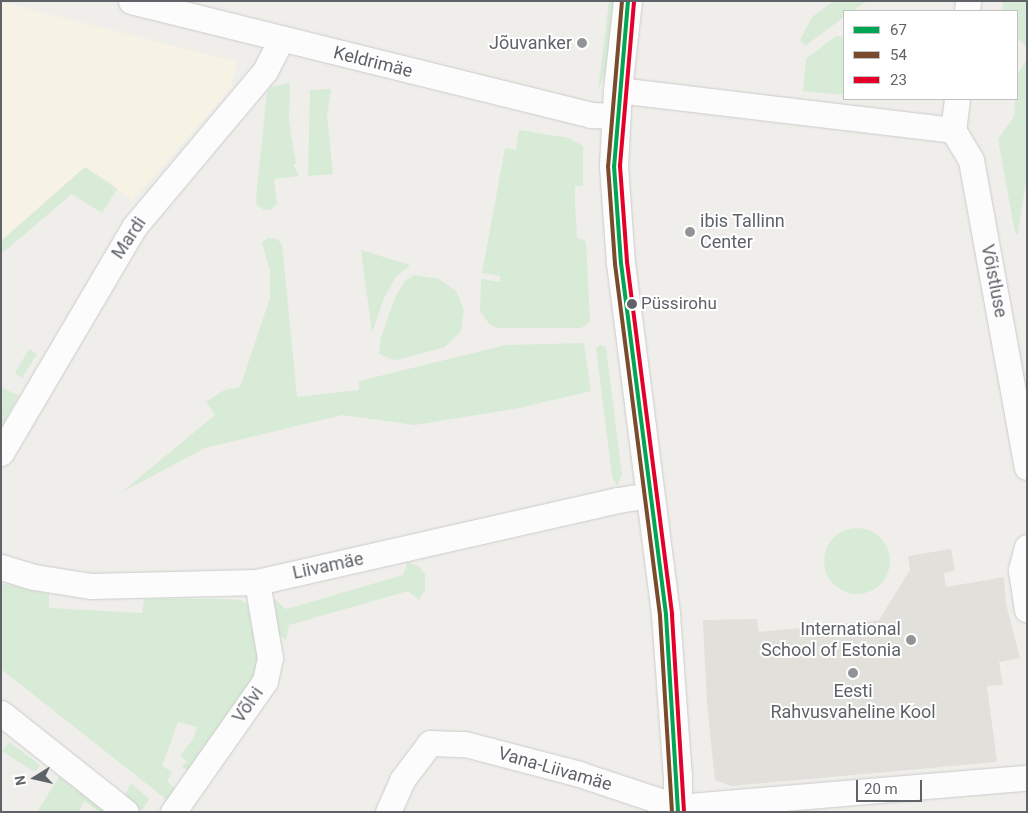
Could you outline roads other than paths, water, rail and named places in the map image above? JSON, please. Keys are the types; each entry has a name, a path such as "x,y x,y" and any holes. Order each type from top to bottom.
{"street":[{"name":"Keldrimäe","path":"131,1 281,40 591,115 616,116"},
{"path":"628,1 618,90 614,166 622,263 666,615 678,809 1027,778"},
{"name":"Mardi","path":"1,453 134,227 265,71 281,40"},
{"path":"618,90 954,130 957,100"},
{"name":"Võistluse","path":"954,130 971,160 1027,468"},
{"name":"Liivamäe","path":"1,567 34,577 90,586 257,582 618,500 650,495"},
{"path":"1027,547 1021,570 1027,610"},
{"name":"Võlvi","path":"173,812 265,681 270,658 257,582"},
{"path":"1,713 126,812"},
{"name":"Vana-Liivamäe","path":"388,812 402,780 430,743 465,744 579,774 678,809"}],"place":[{"name":"Jõuvanker","path":"582,43"},
{"name":"ibis Tallinn Center","path":"690,232"},
{"name":"Püssirohu","path":"632,304"},
{"name":"International School of Estonia","path":"911,640"},
{"name":"Eesti Rahvusvaheline Kool","path":"853,673"}]}
